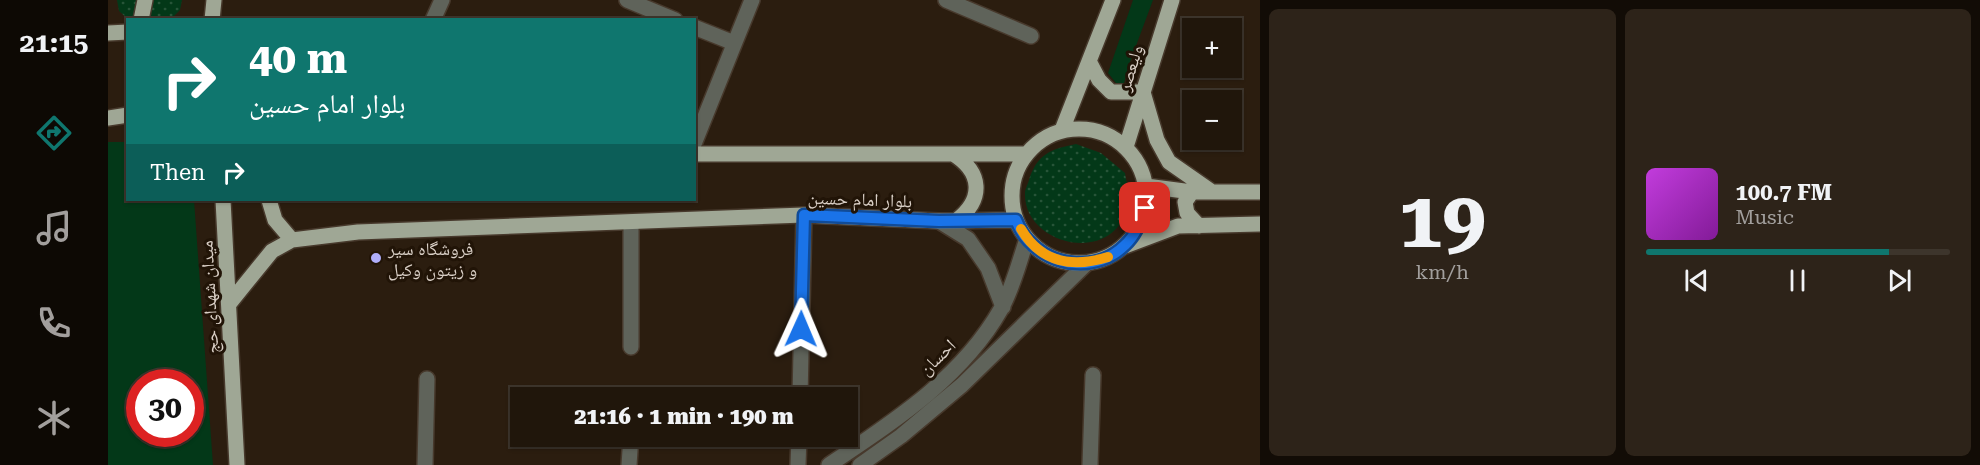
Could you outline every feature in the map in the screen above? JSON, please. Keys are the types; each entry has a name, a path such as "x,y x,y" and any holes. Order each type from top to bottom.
{"main road":[{"path":"141,18 145,0"},
{"path":"212,18 214,0"},
{"path":"1062,130 1113,0"},
{"name":"ولیعصر","path":"1126,147 1172,0"},
{"path":"108,33 126,32"},
{"path":"1089,61 1099,80 1111,93 1143,92 1157,140 1169,162 1212,192"},
{"path":"108,118 126,115"},
{"path":"1125,246 1138,228 1145,208 1146,186 1139,166 1126,147 1107,134 1085,128 1062,130 1041,139 1026,154 1014,175 1011,198 1016,220 1027,240 1045,254 1065,262 1086,264 1107,258 1125,246 1178,226 1260,224"},
{"path":"696,154 1026,154"},
{"path":"953,154 965,161 973,173 976,186 975,200 968,212 957,220"},
{"path":"1146,186 1192,192 1260,192"},
{"path":"1192,192 1185,202 1187,213 1198,226"},
{"name":"میدان شهدای حج","path":"223,201 237,465"},
{"path":"269,201 275,220 292,240"},
{"name":"بلوار امام حسین","path":"229,304 272,251 292,240 358,232 804,215 939,221 1016,220"}],"street":[{"path":"435,18 442,0"},
{"path":"627,0 670,18"},
{"path":"696,139 752,0"},
{"path":"946,0 1031,36"},
{"path":"696,28 734,43"},
{"path":"800,387 804,215"},
{"path":"939,221 969,239 988,268 1003,307"},
{"path":"631,222 631,347"},
{"name":"احسان","path":"829,465 891,423 944,379 980,342 1003,307 1027,240"},
{"name":"احسان","path":"860,465 902,436 962,385 1086,264"},
{"path":"1090,465 1093,375"},
{"path":"425,465 427,379"},
{"path":"629,465 631,447"},
{"path":"798,465 799,447"}],"green space":[{"path":"117,0 182,0 180,10 172,18 127,18 119,11"},
{"path":"1133,0 1153,0 1124,83 1116,83 1108,73"},
{"path":"108,142 126,142 126,201 194,201 213,465 108,465"},
{"path":"1076,144 1101,153 1125,173 1128,190 1129,200 1122,222 1108,235 1091,242 1072,242 1054,237 1039,226 1028,211 1025,193 1032,171 1046,154"}],"slow traffic":[{"path":"1021,229 1027,240 1045,254 1065,262 1086,264 1108,257"}],"place":[{"name":"فروشگاه سیر و زیتون وکیل","path":"376,258"}],"route":[{"path":"801,329 804,215 939,221 1016,220 1027,240 1045,254 1065,262 1086,264 1107,258 1125,246 1138,228 1145,208"}]}
